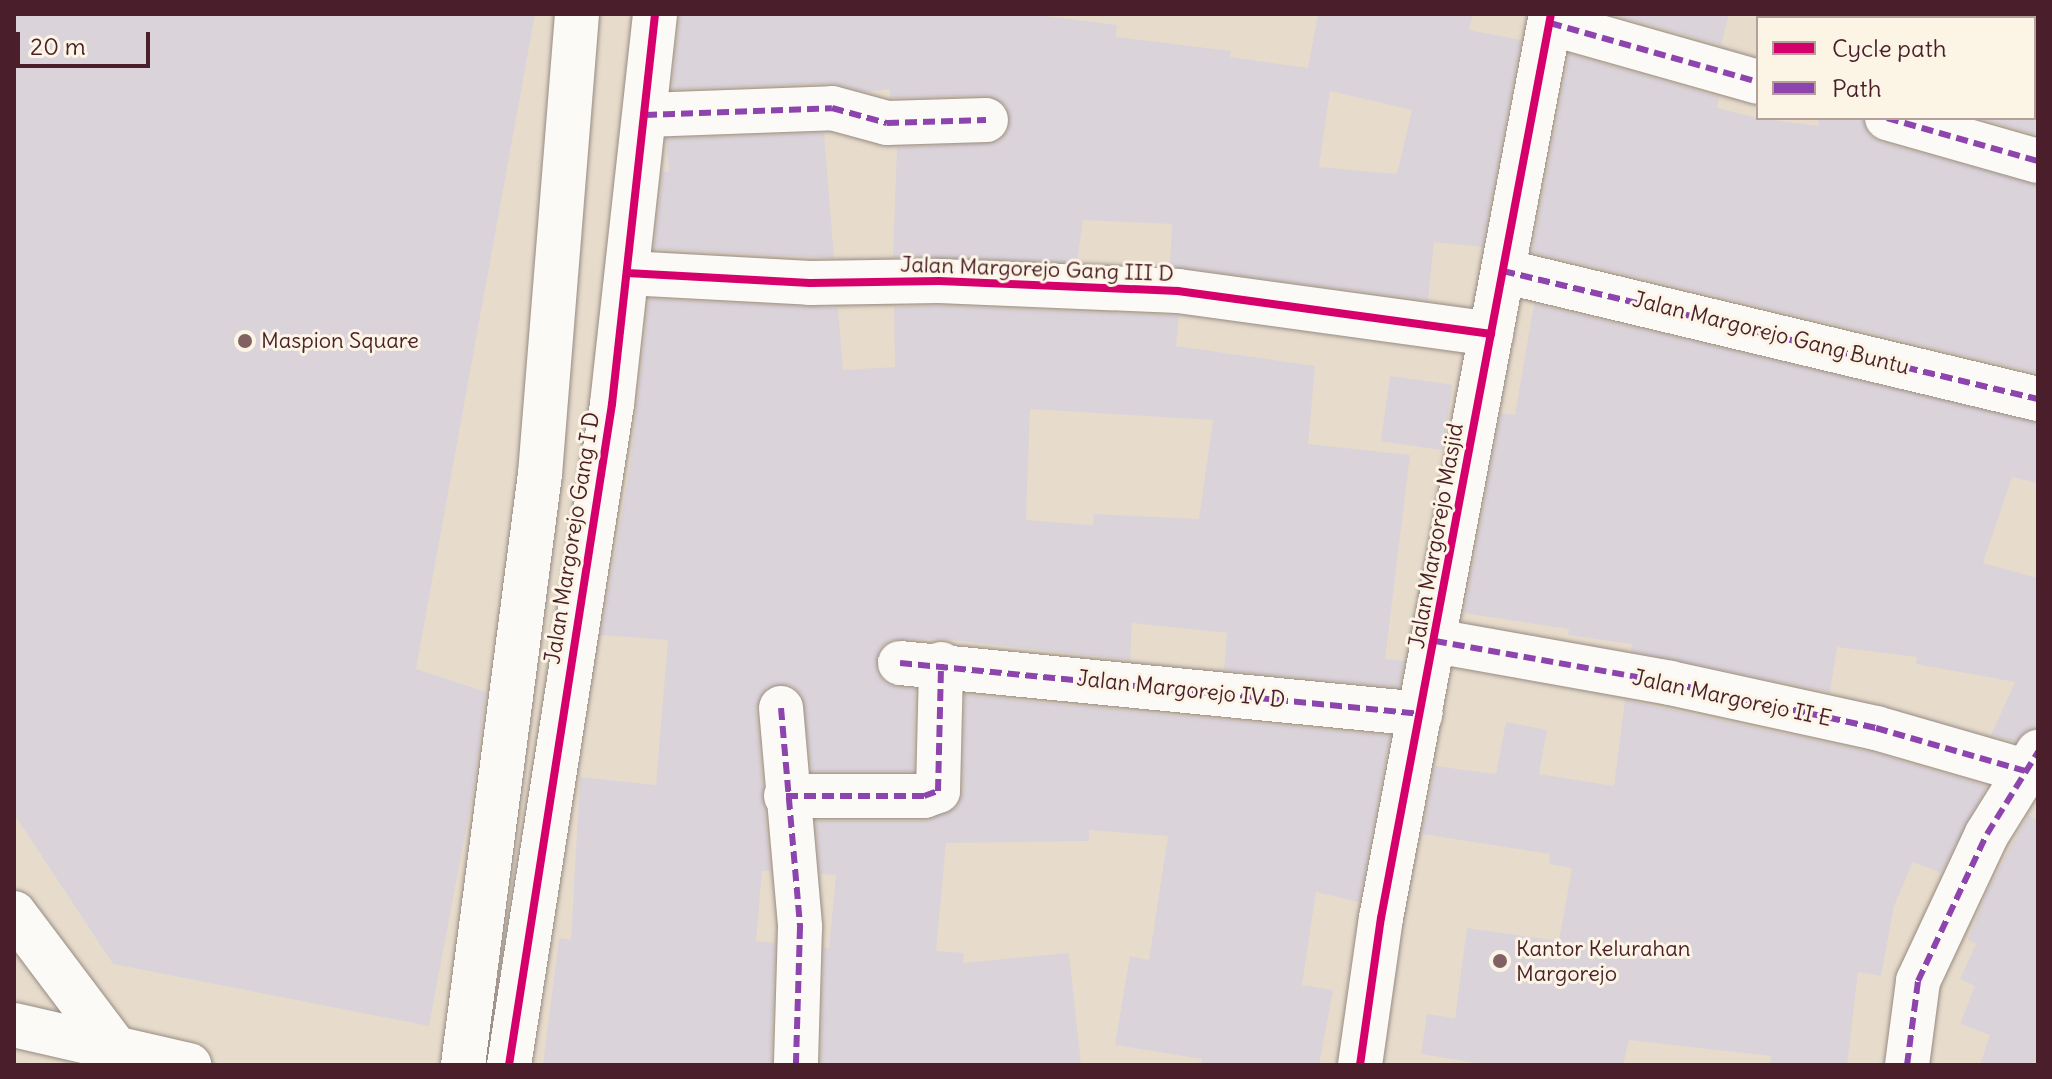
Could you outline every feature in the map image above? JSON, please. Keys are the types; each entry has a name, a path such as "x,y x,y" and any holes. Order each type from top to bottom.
{"street":[{"path":"463,1065 540,474 577,14"},
{"name":"Jalan Margorejo Gang I D","path":"509,1065 612,404 655,14"},
{"path":"1550,19 1756,81"},
{"name":"Jalan Margorejo Masjid","path":"1360,1065 1381,918 1550,19"},
{"path":"645,115 832,108 887,123 986,120"},
{"path":"1894,120 2038,161"},
{"name":"Jalan Margorejo Gang Buntu","path":"1503,271 2038,399"},
{"name":"Jalan Margorejo Gang III D","path":"627,273 810,283 939,281 1178,291 1491,334"},
{"name":"Jalan Margorejo II E","path":"1435,641 2032,761"},
{"name":"Jalan Margorejo IV D","path":"786,796 924,796 938,791 920,664 1421,714"},
{"path":"781,708 786,796 800,927 796,1065"},
{"path":"1907,1065 1918,981 1987,834 2032,761"},
{"path":"14,913 118,1051"},
{"path":"14,1025 189,1065"}],"building":[{"name":"Maspion Square","path":"14,14 535,14 416,669 486,692 473,792 429,1026 113,964 14,814"},
{"path":"680,14 1029,14 1117,25 1116,37 1231,51 1230,57 1308,68 1318,14 1473,14 1469,30 1521,40 1482,247 1434,242 1428,300 1170,266 1172,224 1083,220 1077,262 893,257 897,148 998,142 1008,131 1007,106 986,95 890,98 890,89 867,92 832,83 672,89","holes":["1330,91 1412,110 1397,174 1319,167"]},
{"path":"1610,14 1729,14 1721,45"},
{"path":"1569,54 1719,97 1717,108 1756,120 1818,126 1819,120 1864,120 1869,135 1880,142 2038,185 2038,373 1532,252"},
{"path":"2038,118 2038,135 1985,120"},
{"path":"824,133 834,258 654,249 663,172 669,172 666,139"},
{"path":"649,299 838,308 843,370 895,367 894,307 939,306 1179,316 1176,346 1315,366 1308,444 1410,455 1385,659 1404,661 1399,687 1224,670 1227,633 1132,623 1130,660 942,639 890,640 879,649 877,673 886,684 915,690 913,771 812,771 802,694 791,685 767,687 756,710 770,871 762,871 756,941 775,943 771,1065 543,1065 559,938 571,940 580,777 656,785 668,640 601,635 630,467","holes":["1030,409 1213,420 1199,519 1094,514 1093,525 1026,520"]},
{"path":"1534,304 2038,423 2038,483 2012,477 1983,563 2038,578 2038,727 2015,742 1991,735 2015,682 1916,664 1917,657 1837,647 1830,692 1631,651 1632,644 1568,635 1569,629 1464,613 1501,413 1515,415"},
{"path":"1390,376 1452,385 1443,450 1381,441"},
{"path":"965,695 1390,736 1359,902 1316,892 1302,985 1333,990 1319,1065 1201,1065 1202,1059 1115,1045 1130,956 1149,960 1168,836 1089,830 1089,841 946,843 936,951 964,953 963,963 1069,953 1081,1065 821,1065 824,948 829,949 836,875 820,874 816,821 925,821 958,806 963,792"},
{"path":"1625,700 1870,752 1987,786 1941,873 1913,862 1894,906 1881,976 1858,972 1847,1065 1770,1065 1771,1056 1629,1040 1623,1065 1489,1065 1421,1054 1427,1014 1455,1018 1467,928 1559,941 1572,868 1549,864 1550,854 1422,834 1435,766 1496,774 1506,722 1547,730 1539,774 1614,786"},
{"path":"2028,815 2038,820 2038,1065 1980,1065 1990,1035 1960,1024 1975,986 1960,979 1976,944 1968,940 1987,892"}],"marked path":[{"path":"1550,23 1756,81"},
{"path":"645,115 832,108 887,123 986,120"},
{"path":"1894,120 2038,161"},
{"path":"1503,271 2038,399"},
{"path":"1435,641 1670,683 1876,728 2025,771"},
{"path":"900,663 1421,714"},
{"path":"786,796 924,796 938,791 941,664"},
{"path":"781,708 800,927 796,1065"},
{"path":"1907,1065 1918,981 1987,834 2038,752"}],"cycle path":[{"path":"509,1065 612,404 655,14"},
{"path":"1360,1065 1381,918 1551,14"},
{"path":"627,273 810,283 939,281 1178,291 1491,334"}],"place":[{"name":"Maspion Square","path":"245,341"},
{"name":"Kantor Kelurahan Margorejo","path":"1500,961"}]}
